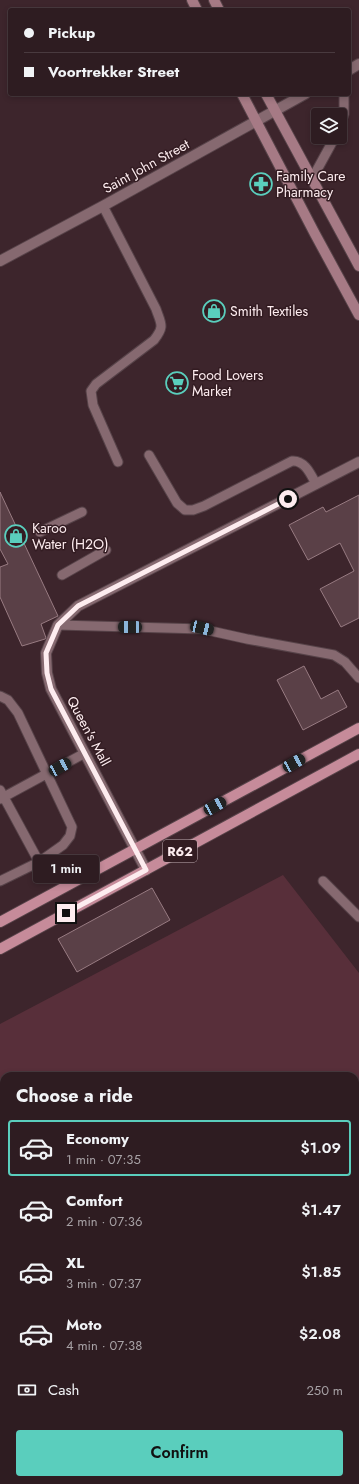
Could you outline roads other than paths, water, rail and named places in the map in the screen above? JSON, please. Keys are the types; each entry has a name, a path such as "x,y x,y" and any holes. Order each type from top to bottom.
{"main road":[{"path":"243,96 359,315"},
{"path":"267,96 359,266"},
{"name":"R62","path":"0,922 359,728"},
{"name":"R62","path":"0,949 359,754"}],"street":[{"name":"Saint John Street","path":"0,261 103,206 301,96"},
{"name":"Queen's Mall","path":"146,870 51,689 47,673 46,653 58,625 78,606 359,462"}],"lane":[{"path":"344,96 344,108"},
{"path":"312,179 331,144"},
{"path":"103,206 156,309 161,322 160,332 154,340 96,384 91,391 93,406 118,462"},
{"path":"149,456 177,503 185,510 193,510 204,506 292,460 297,460 301,463 308,470 316,484"},
{"path":"40,532 82,512"},
{"path":"62,575 106,550"},
{"path":"58,625 202,628 247,639 334,655 345,662 359,678"},
{"path":"0,696 8,700 18,713 48,773 72,827 72,833 68,841 63,845 39,862 0,881"},
{"path":"39,862 1,795 48,773 85,753"},
{"path":"323,882 359,917"}],"place":[{"name":"Family Care Pharmacy","path":"261,184"},
{"name":"Smith Textiles","path":"214,311"},
{"name":"Food Lovers Market","path":"177,383"},
{"name":"Karoo Water (H2O)","path":"16,536"}]}
